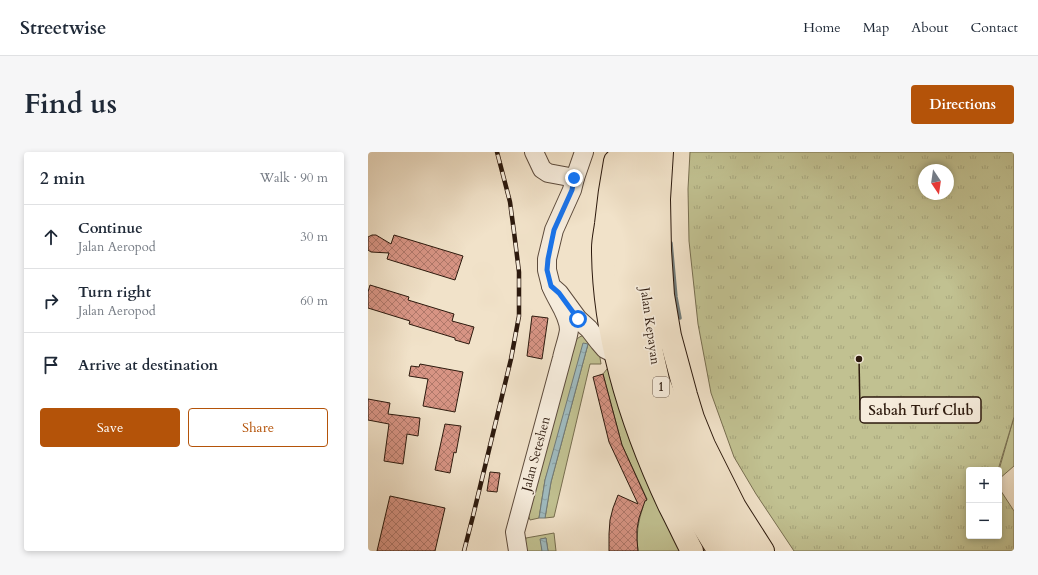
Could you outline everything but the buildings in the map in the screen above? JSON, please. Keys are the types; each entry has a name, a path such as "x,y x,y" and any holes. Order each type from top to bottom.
{"highway":[{"path":"617,152 603,247 608,314 624,386 640,436 661,488 692,551"},
{"name":"Jalan Kepayan","path":"629,152 626,179 641,240 648,324 658,380 693,465 724,528 742,551"},
{"name":"Jalan Kepayan","path":"646,152 642,181 633,206 624,240 625,274 630,325 643,384 661,440 673,468 703,526 719,551"},
{"path":"662,152 659,199 660,251 663,295 670,336 693,418 704,445 735,507 763,551"}],"street":[{"path":"534,152 542,169 548,173 574,178"},
{"name":"Jalan Seteshen","path":"518,551 515,532 569,330 567,319 551,286 547,270 548,259 554,230 572,190 574,178 584,153"},
{"path":"551,286 559,293 578,319 605,349 616,355"},
{"name":"Jalan Seteshen","path":"562,358 578,334 589,330"}],"green space":[{"path":"690,152 1014,152 1014,417 999,467 966,467 966,539 1002,539 1002,493 1014,511 1014,551 794,551 756,494 734,457 711,393 698,324 689,241 688,189"},
{"path":"591,334 598,345 601,364 590,364 554,517 545,518 551,482 588,344 545,480 539,518 530,520 527,511 574,343 581,336"},
{"path":"611,364 680,551 638,551 638,529 643,507 638,504 647,499 622,445 603,374"},
{"path":"1014,417 1014,466 1002,476 1002,467 1000,467"},
{"path":"554,533 556,551 548,551 546,538 541,539 542,551 527,551 525,543 526,538"}],"water":[{"path":"583,343 588,344 551,482 545,518 539,518 545,480"},
{"path":"546,538 548,551 542,551 540,539"}],"waterway":[{"path":"671,243 676,297 680,318"}],"railway":[{"path":"464,551 511,359 519,316 519,272 510,202 497,152"}],"place":[{"name":"Sabah Turf Club","path":"859,359"}],"route":[{"path":"574,178 572,190 554,230 547,270 551,286 559,293 578,319"}]}
